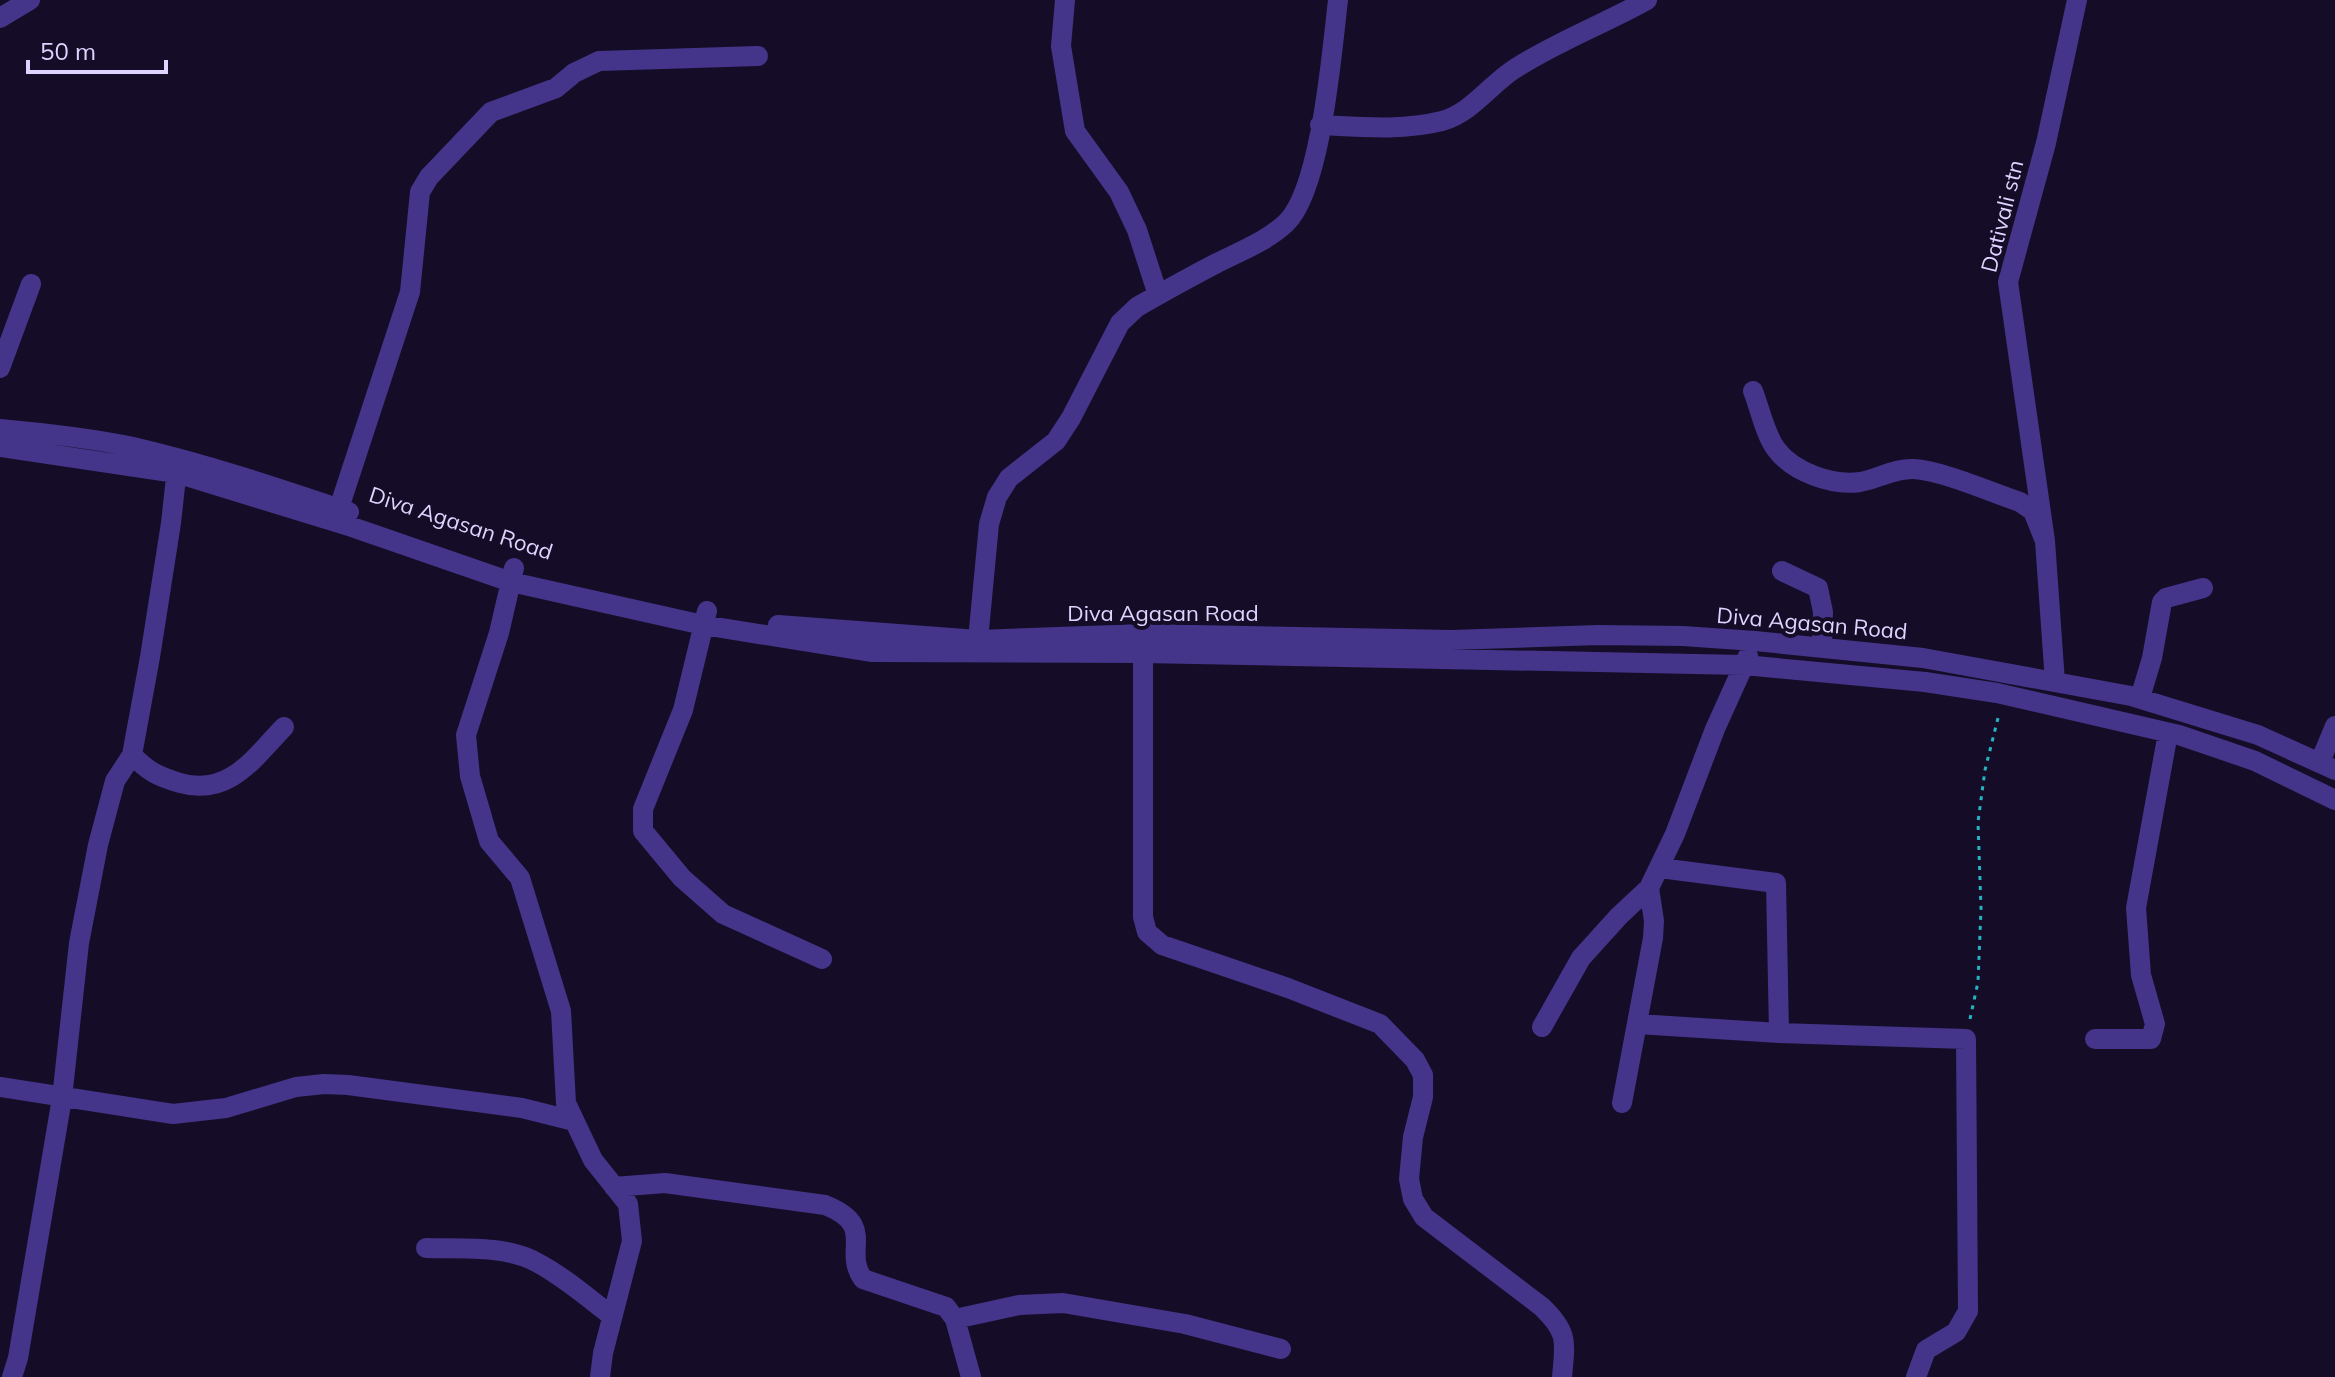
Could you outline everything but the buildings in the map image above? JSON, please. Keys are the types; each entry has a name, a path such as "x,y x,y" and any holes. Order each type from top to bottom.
{"street":[{"path":"0,18 30,0"},
{"path":"1065,0 1061,46 1075,131 1119,192 1137,230 1158,295"},
{"path":"978,640 989,524 997,497 1009,478 1056,441 1120,323 1137,307 1266,239 1287,223 1302,203 1310,180 1320,125 1338,0"},
{"path":"1320,125 1393,128 1444,120 1469,107 1514,69 1647,0"},
{"name":"Dativali stn","path":"2055,682 2045,541 2008,282 2046,143 2077,0"},
{"path":"339,508 410,292 420,192 429,177 491,112 556,88 574,73 599,61 758,56"},
{"path":"0,368 31,284"},
{"path":"1753,391 1775,448 1797,469 1827,479 1855,483 1897,471 1925,470 2020,502 2033,511 2045,541"},
{"name":"Diva Agasan Road","path":"0,429 133,447 177,466 244,476 339,508 512,575 705,618 978,640 1143,644 1576,636 1683,636 1755,641 1883,654 2015,673 2140,698 2258,735 2328,766"},
{"path":"0,447 177,466 352,527 512,575 499,633 466,735 469,762 489,841 520,878 561,1011 566,1103 593,1160 628,1204 632,1241 603,1353 600,1377"},
{"path":"10,1362 62,1098 79,943 98,845 115,781 132,755 153,642 177,466"},
{"path":"1782,571 1818,588 1823,612 1822,648"},
{"path":"2140,698 2152,658 2162,602 2166,598 2203,588"},
{"path":"822,959 723,914 682,878 643,831 643,809 683,710 705,618 871,652 1143,644 1744,665 1925,682 2004,695 2168,733 2255,761 2335,800"},
{"path":"1542,1027 1581,958 1649,888 1755,641"},
{"path":"1143,644 1143,917 1147,932 1162,945 1288,988 1380,1024 1415,1060 1423,1075 1423,1097 1409,1179 1413,1199 1424,1217 1542,1307 1559,1324 1565,1339 1562,1377"},
{"path":"1880,678 1883,654"},
{"path":"2328,766 2335,726"},
{"path":"132,755 151,773 195,787 212,786 228,780 256,759 284,727"},
{"path":"2095,1039 2151,1039 2155,1024 2141,975 2136,908 2168,733"},
{"path":"1660,868 1776,883 1779,1033"},
{"path":"1622,1103 1653,938 1649,888"},
{"path":"1638,1024 1779,1033 1966,1039 1968,1311 1956,1332 1926,1350 1916,1377"},
{"path":"0,1087 173,1114 226,1108 296,1087 348,1085 522,1108 574,1121"},
{"path":"614,1187 665,1183 825,1205 839,1211 851,1221 856,1233 857,1265 863,1279 946,1307 955,1319 971,1377"},
{"path":"426,1248 512,1253 536,1262 612,1316"},
{"path":"955,1319 1019,1305 1063,1303 1185,1324 1281,1349"}],"path":[{"path":"1966,1039 1978,982 1981,909 1978,822 1985,770 2004,695"}]}
